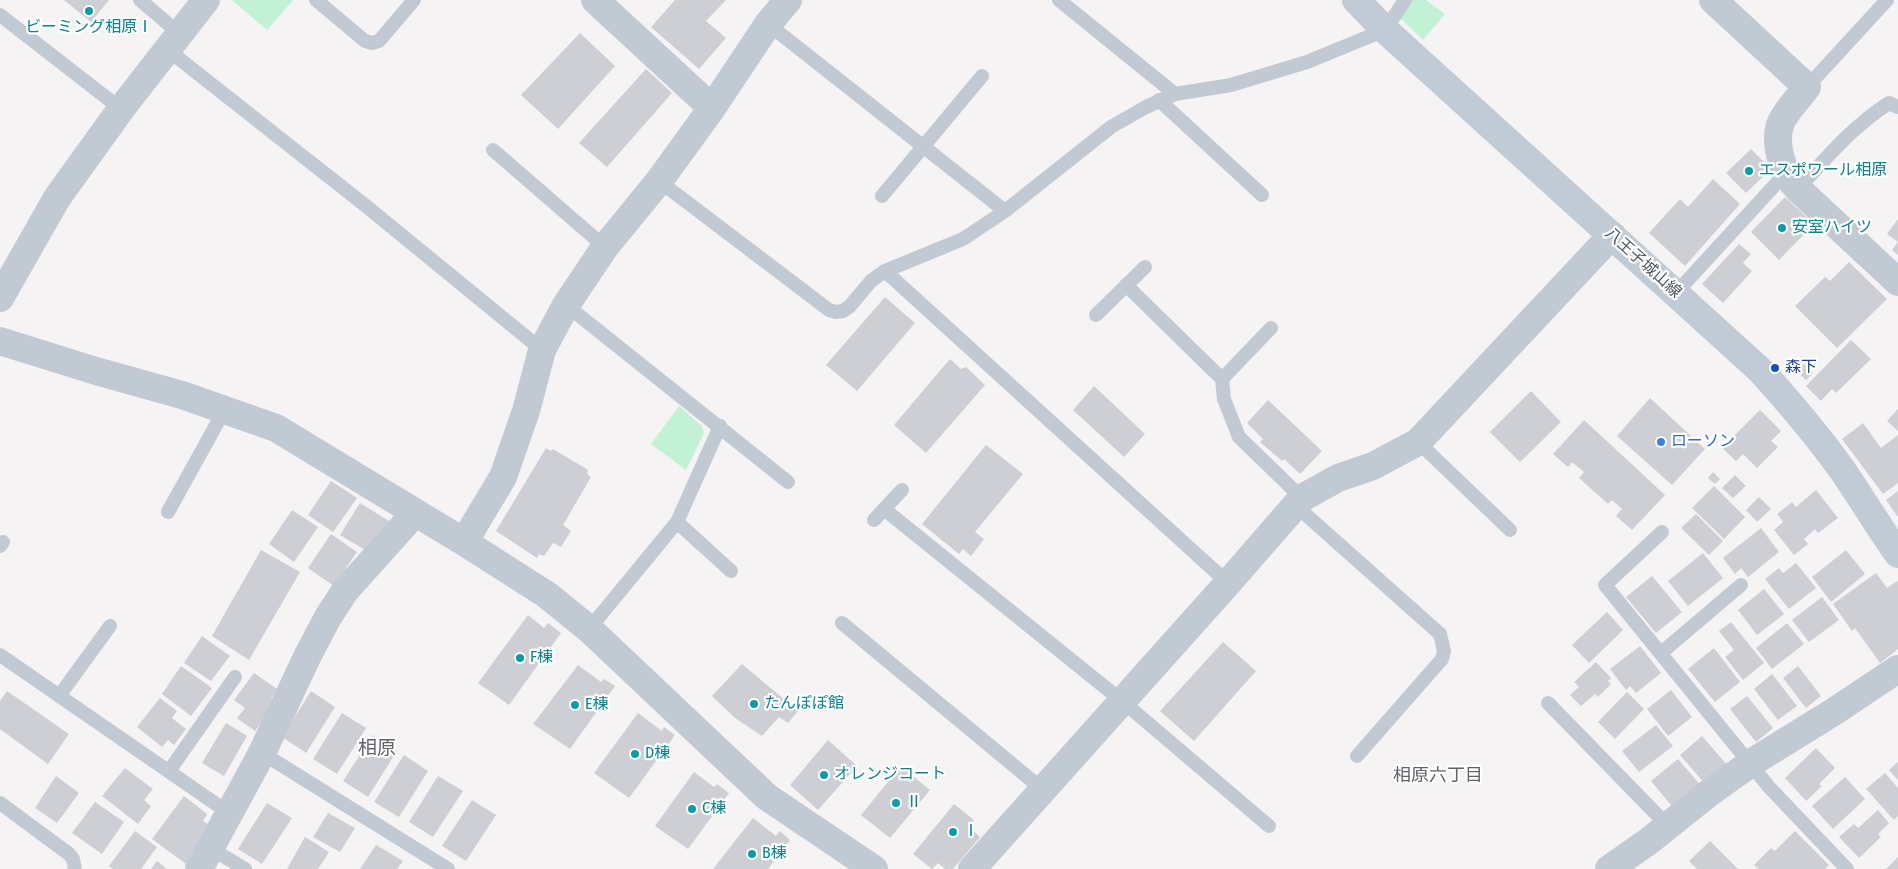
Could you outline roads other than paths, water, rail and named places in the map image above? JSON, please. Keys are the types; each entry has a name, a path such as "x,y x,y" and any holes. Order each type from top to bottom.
{"main road":[{"name":"八王子城山線","path":"1356,0 1385,30 1761,371 1794,406 1843,471 1898,554"}],"street":[{"path":"0,298 57,198 121,109 206,0"},
{"path":"595,0 712,108"},
{"path":"464,542 503,478 526,411 542,350 566,305 605,247 659,181 712,108 768,24 788,0"},
{"path":"1713,0 1807,86 1780,122 1777,131 1777,141 1791,182 1898,282"},
{"path":"972,869 1228,583 1298,501 1338,478 1373,466 1418,442 1612,235"},
{"path":"0,341 225,408 276,428 464,542 547,595 589,628 767,797 874,869"},
{"path":"205,858 262,753 328,617 345,591 415,513"},
{"path":"1609,869 1751,763 1898,669"}],"lane":[{"path":"140,0 174,42 366,206 542,350"},
{"path":"316,0 365,42 372,43 379,41 414,0"},
{"path":"1059,0 1175,94"},
{"path":"659,181 829,310 843,311 850,306 871,281 885,271 963,239 1005,211 1112,127 1159,100 1175,94 1231,85 1306,62 1385,30 1405,0"},
{"path":"1807,86 1887,0"},
{"path":"0,15 121,109"},
{"path":"768,24 1005,211"},
{"path":"882,196 982,76"},
{"path":"1159,100 1262,195"},
{"path":"1676,293 1791,182 1838,145 1874,113 1889,103 1898,107"},
{"path":"493,150 605,247"},
{"path":"1096,315 1145,267"},
{"path":"885,271 1228,583"},
{"path":"1126,286 1222,379 1224,399 1238,437 1298,501 1440,634 1444,643 1442,659 1357,756"},
{"path":"566,305 788,482"},
{"path":"1222,379 1271,328"},
{"path":"168,512 225,408"},
{"path":"589,628 677,522 720,426"},
{"path":"1418,442 1510,530"},
{"path":"874,520 902,490"},
{"path":"884,509 1122,701 1269,826"},
{"path":"677,522 730,570"},
{"path":"1662,532 1605,585 1770,787 1847,869"},
{"path":"1661,653 1741,585"},
{"path":"842,623 1042,789"},
{"path":"59,696 110,626"},
{"path":"0,655 229,812"},
{"path":"169,771 234,676"},
{"path":"1548,703 1667,825"},
{"path":"262,753 448,869"},
{"path":"0,803 69,854 73,859 75,869"},
{"path":"205,858 245,869"}],"place":[{"name":"ビーミング相原Ⅰ","path":"89,11"},
{"name":"エスポワール相原","path":"1749,171"},
{"name":"安室ハイツ","path":"1782,228"},
{"name":"森下","path":"1775,368"},
{"name":"ローソン","path":"1661,442"},
{"name":"F棟","path":"520,658"},
{"name":"たんぽぽ館","path":"754,704"},
{"name":"E棟","path":"575,705"},
{"name":"D棟","path":"635,754"},
{"name":"オレンジコート","path":"824,775"},
{"name":"Ⅱ","path":"896,803"},
{"name":"C棟","path":"692,809"},
{"name":"Ⅰ","path":"953,832"},
{"name":"B棟","path":"752,854"}],"district":[{"name":"相原","path":"377,749"},
{"name":"相原六丁目","path":"1438,776"}]}
